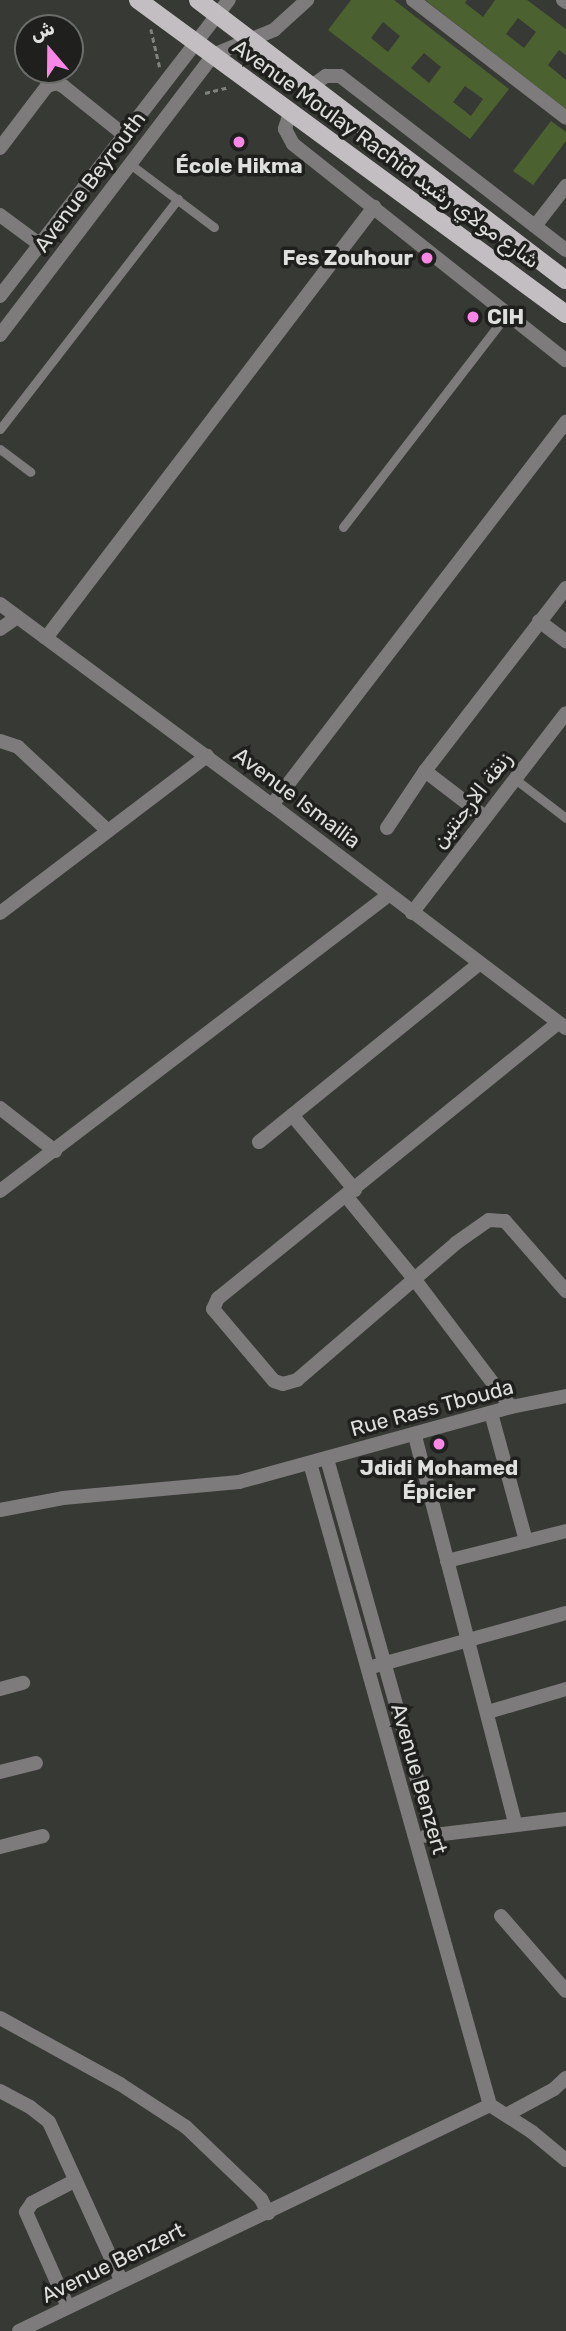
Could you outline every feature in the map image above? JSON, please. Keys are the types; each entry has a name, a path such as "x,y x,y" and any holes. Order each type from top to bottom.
{"main road":[{"name":"Avenue Moulay Rachid شارع مولاي رشيد","path":"138,0 566,314"},
{"name":"Avenue Moulay Rachid شارع مولاي رشيد","path":"198,0 566,280"}],"street":[{"name":"Avenue Beyrouth","path":"0,296 229,0"},
{"path":"213,55 287,22 307,0"},
{"path":"413,0 566,118"},
{"name":"Avenue Beyrouth","path":"0,335 213,55"},
{"path":"313,85 326,76 340,76 566,250"},
{"path":"0,148 47,86 56,83 123,134"},
{"path":"291,110 285,129 288,137 566,360"},
{"path":"535,226 566,186"},
{"path":"46,638 374,207"},
{"path":"0,215 39,244"},
{"path":"272,805 566,422"},
{"path":"387,828 425,771 566,588"},
{"name":"Avenue Ismailia","path":"0,604 207,756 562,1026"},
{"path":"0,629 17,617"},
{"path":"540,621 566,641"},
{"name":"زنقة الارجنتين","path":"412,913 566,713"},
{"path":"0,741 18,747 108,831"},
{"path":"0,913 207,756"},
{"path":"425,771 485,817"},
{"path":"0,1191 389,895"},
{"path":"259,1142 480,963"},
{"path":"562,1026 218,1298 213,1309 279,1384 290,1383 456,1243 489,1220 505,1221 566,1291"},
{"path":"0,1108 55,1151"},
{"path":"292,1115 511,1407"},
{"name":"Rue Rass Tbouda","path":"0,1510 63,1498 239,1482 415,1436 511,1407 566,1396"},
{"path":"491,1413 526,1541"},
{"path":"415,1436 515,1825"},
{"name":"Avenue Benzert","path":"327,1459 433,1836"},
{"name":"Avenue Benzert","path":"19,2331 490,2105 310,1463"},
{"path":"447,1561 566,1531"},
{"path":"367,1669 566,1613"},
{"path":"0,1689 23,1683"},
{"path":"488,1712 566,1689"},
{"path":"0,1772 36,1763"},
{"path":"414,1838 566,1819"},
{"path":"0,1847 43,1836"},
{"path":"501,1916 566,1991"},
{"path":"0,2018 120,2084 186,2127 261,2199 268,2213"},
{"path":"506,2115 554,2089 566,2078"},
{"path":"0,2091 30,2107 49,2122 121,2280"},
{"path":"490,2105 566,2160"},
{"path":"68,2307 26,2212 32,2203 74,2181"}],"lane":[{"path":"130,164 214,227"},
{"path":"0,429 177,200"},
{"path":"343,527 508,313"},
{"path":"0,449 30,472"},
{"path":"515,779 566,818"}],"path":[{"path":"155,13 150,31 159,66 166,79"},
{"path":"184,94 198,94 229,87 243,78"}],"building":[{"path":"351,0 394,0 509,89 470,139 328,30","holes":["383,22 400,36 388,52 371,38","424,53 441,67 429,83 411,68","465,86 483,99 471,116 453,102"]},
{"path":"425,0 467,0 465,3 483,17 495,0 527,0 566,29 566,55 559,50 548,65 566,80 566,109","holes":["518,18 536,32 524,48 506,34"]},
{"path":"551,121 566,132 566,141 533,185 513,171"}],"place":[{"name":"École Hikma","path":"239,142"},
{"name":"Fes Zouhour","path":"427,258"},
{"name":"CIH","path":"473,317"},
{"name":"Jdidi Mohamed Épicier","path":"439,1444"}]}
